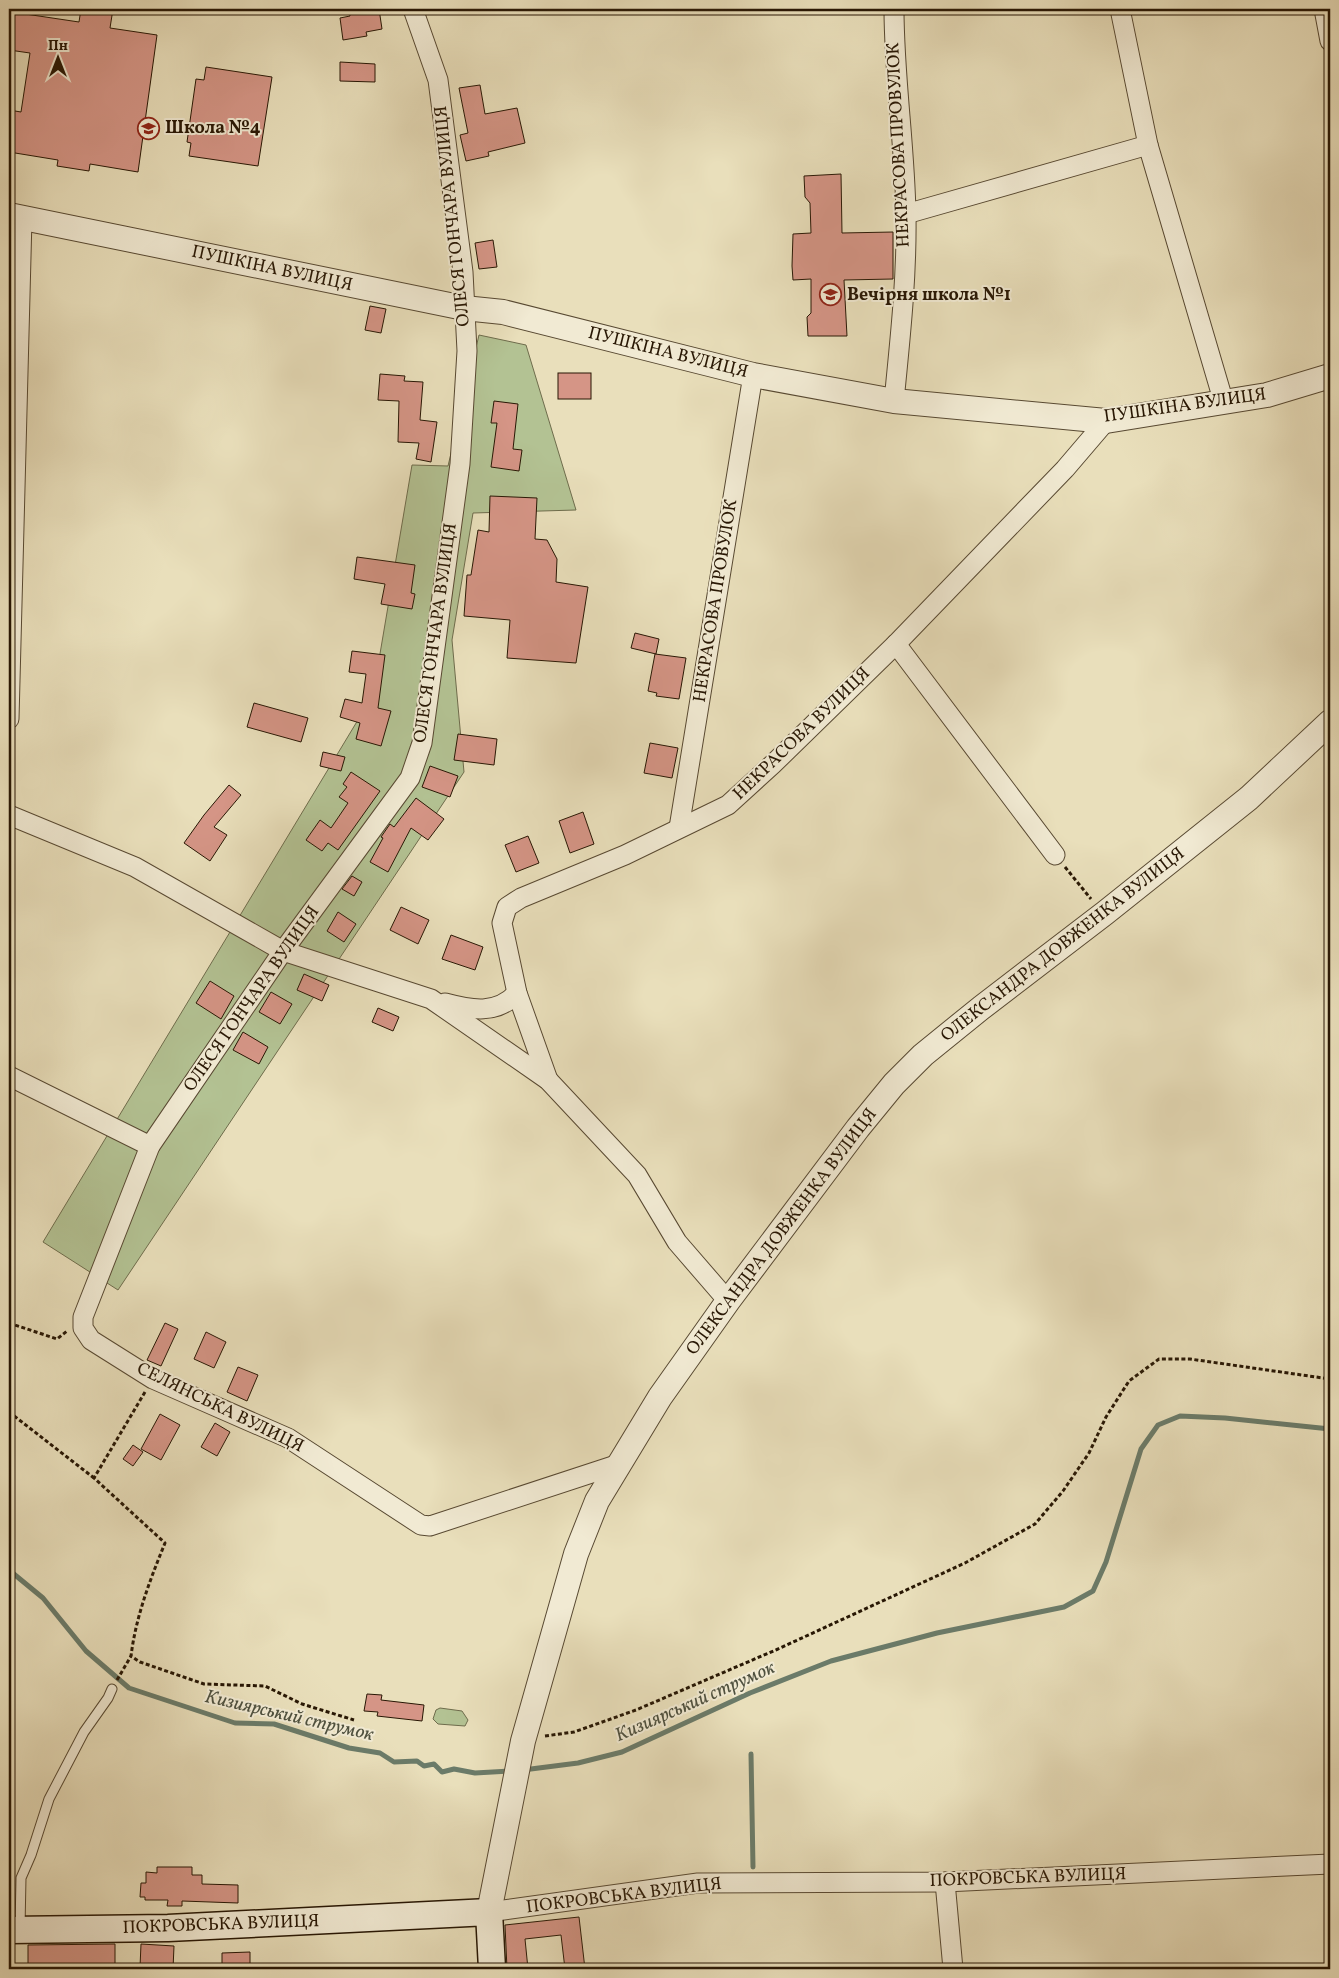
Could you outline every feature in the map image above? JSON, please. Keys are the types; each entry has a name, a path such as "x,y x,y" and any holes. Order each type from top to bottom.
{"main road":[{"name":"ПОКРОВСЬКА ВУЛИЦЯ","path":"14,1930 168,1928 489,1912"},
{"path":"489,1912 492,1969"}],"street":[{"name":"ОЛЕСЯ ГОНЧАРА ВУЛИЦЯ","path":"84,1318 150,1146 283,951 410,778 422,743 460,464 467,351 463,272 438,80 413,9"},
{"name":"НЕКРАСОВА ПРОВУЛОК","path":"894,9 894,51 906,214 902,320 894,401"},
{"path":"1120,9 1148,145 1224,403"},
{"path":"1324,9 1330,41"},
{"path":"906,214 1148,145"},
{"name":"ПУШКІНА ВУЛИЦЯ","path":"15,216 464,308 503,312 753,375 894,401 1106,421 1267,395 1330,376"},
{"path":"9,719 15,216"},
{"name":"НЕКРАСОВА ПРОВУЛОК","path":"679,828 753,375"},
{"name":"НЕКРАСОВА ВУЛИЦЯ","path":"548,1080 517,993 502,923 507,907 521,898 625,855 728,805 774,764 896,644 1065,469 1106,421"},
{"path":"896,644 1056,855"},
{"name":"ОЛЕКСАНДРА ДОВЖЕНКА ВУЛИЦЯ","path":"489,1912 522,1741 576,1554 597,1502 660,1397 728,1301 858,1128 894,1084 924,1055 1106,914 1249,798 1330,722"},
{"path":"9,815 135,867 283,951 466,1009 480,1010 503,1005 517,993"},
{"path":"432,999 548,1080 637,1175 677,1242 728,1301"},
{"path":"9,1076 150,1146"},
{"name":"СЕЛЯНСЬКА ВУЛИЦЯ","path":"84,1318 84,1328 91,1340 153,1379 288,1438 421,1525 430,1526 619,1464"},
{"name":"ПОКРОВСЬКА ВУЛИЦЯ","path":"489,1912 698,1883 945,1882 1330,1864"},
{"path":"945,1882 953,1969"}],"lane":[{"path":"14,1930 21,1878 31,1855 48,1799 80,1740 112,1689"}],"path":[{"path":"1056,855 1084,893"},
{"path":"9,1323 58,1339 84,1318"},
{"path":"522,1741 538,1736 574,1732 636,1710 778,1649 965,1563 1035,1524 1063,1491 1088,1453 1106,1417 1128,1381 1159,1359 1190,1359 1330,1379"},
{"path":"94,1478 153,1379"},
{"path":"10,1412 94,1478 165,1543 148,1584 134,1632 131,1656 112,1689"},
{"path":"131,1656 140,1662 204,1684 265,1686 302,1704 354,1720"}],"green space":[{"path":"479,335 526,345 576,510 473,513 452,640 464,772 118,1290 43,1242 373,695 412,465 448,466"},
{"path":"440,1708 462,1711 468,1720 465,1726 438,1724 433,1719 436,1710"}],"building":[{"path":"81,9 113,9 110,28 157,35 138,172 90,164 89,171 57,166 58,160 9,152 9,110 21,112 30,53 9,50 12,12 79,22"},
{"path":"349,9 379,9 382,29 366,32 367,36 343,40 340,18 350,16"},
{"path":"340,62 375,64 375,82 340,81"},
{"path":"206,67 272,77 258,166 189,156 191,143 187,142 196,79 204,80"},
{"path":"480,85 485,114 517,108 525,143 488,152 489,156 466,161 460,135 468,133 459,88"},
{"path":"841,174 842,233 893,232 893,279 844,280 847,336 808,336 807,317 811,313 811,279 793,280 792,266 793,234 811,233 810,203 805,197 804,176"},
{"path":"493,240 497,267 479,269 475,243"},
{"path":"370,306 386,309 381,333 365,330"},
{"path":"558,373 591,373 591,399 558,399"},
{"path":"380,374 405,376 404,381 423,382 420,420 437,422 431,462 416,459 419,443 398,442 399,401 378,400"},
{"path":"494,401 518,404 513,449 522,450 519,471 491,467 497,423 491,423"},
{"path":"490,496 537,498 535,539 547,540 557,559 556,582 588,587 576,663 507,658 510,620 464,616 467,575 471,575 478,530 489,532"},
{"path":"357,557 415,565 411,593 415,594 412,609 381,604 385,584 354,579"},
{"path":"635,633 659,639 656,654 631,648"},
{"path":"352,651 385,655 378,708 391,711 381,746 356,739 360,723 340,717 345,699 362,703 366,674 349,672"},
{"path":"655,654 686,658 679,699 656,696 657,693 648,691"},
{"path":"254,703 308,718 301,742 247,727"},
{"path":"458,734 497,739 494,765 454,760"},
{"path":"650,743 678,748 672,778 644,773"},
{"path":"323,752 345,757 341,771 320,766"},
{"path":"430,766 458,776 450,797 422,787"},
{"path":"351,772 380,791 338,850 328,843 322,851 306,840 320,820 331,828 348,803 339,797 347,787 343,784"},
{"path":"229,785 241,795 214,827 227,835 210,861 184,843"},
{"path":"416,798 444,819 428,840 411,828 388,872 370,862 383,838 381,837 390,824 394,827"},
{"path":"583,812 594,844 570,853 559,821"},
{"path":"528,836 539,863 516,872 505,845"},
{"path":"352,876 362,882 354,896 342,889"},
{"path":"401,907 429,920 418,944 390,930"},
{"path":"338,912 356,924 344,942 327,931"},
{"path":"451,935 483,947 475,970 442,959"},
{"path":"304,974 329,985 322,1001 297,990"},
{"path":"210,981 234,996 221,1019 196,1003"},
{"path":"271,992 292,1004 280,1024 259,1012"},
{"path":"378,1008 399,1017 393,1031 372,1022"},
{"path":"243,1032 268,1047 259,1064 233,1050"},
{"path":"165,1323 178,1329 161,1366 147,1360"},
{"path":"206,1332 226,1342 214,1368 194,1359"},
{"path":"238,1367 258,1375 247,1401 227,1392"},
{"path":"160,1414 180,1425 161,1460 141,1449"},
{"path":"215,1423 230,1432 217,1456 201,1447"},
{"path":"133,1445 143,1452 133,1466 123,1459"},
{"path":"367,1694 382,1695 381,1700 424,1705 422,1721 377,1716 378,1712 364,1711"},
{"path":"157,1867 192,1867 192,1875 202,1875 202,1884 238,1885 238,1903 182,1901 182,1906 167,1906 168,1900 145,1900 145,1897 140,1897 141,1883 146,1883 146,1872 157,1873"},
{"path":"579,1917 585,1969 565,1969 561,1935 525,1939 528,1969 507,1969 505,1925"},
{"path":"115,1944 115,1969 28,1969 28,1945"},
{"path":"141,1944 174,1946 173,1969 140,1967"},
{"path":"250,1952 250,1969 222,1969 222,1953"}],"waterway":[{"name":"Кизиярський струмок","path":"523,1770 578,1763 622,1752 750,1693 831,1661 937,1633 1064,1607 1093,1591 1106,1562 1141,1449 1158,1425 1180,1416 1225,1418 1330,1429"},
{"name":"Кизиярський струмок","path":"9,1570 43,1598 86,1651 129,1688 235,1723 274,1724 349,1748 380,1753 394,1762 417,1761 424,1766 434,1764 442,1772 454,1769 475,1773 512,1771"},
{"path":"751,1754 753,1867"}],"place":[{"name":"Школа №4","path":"149,128"},
{"name":"Вечірня школа №1","path":"831,295"}]}
